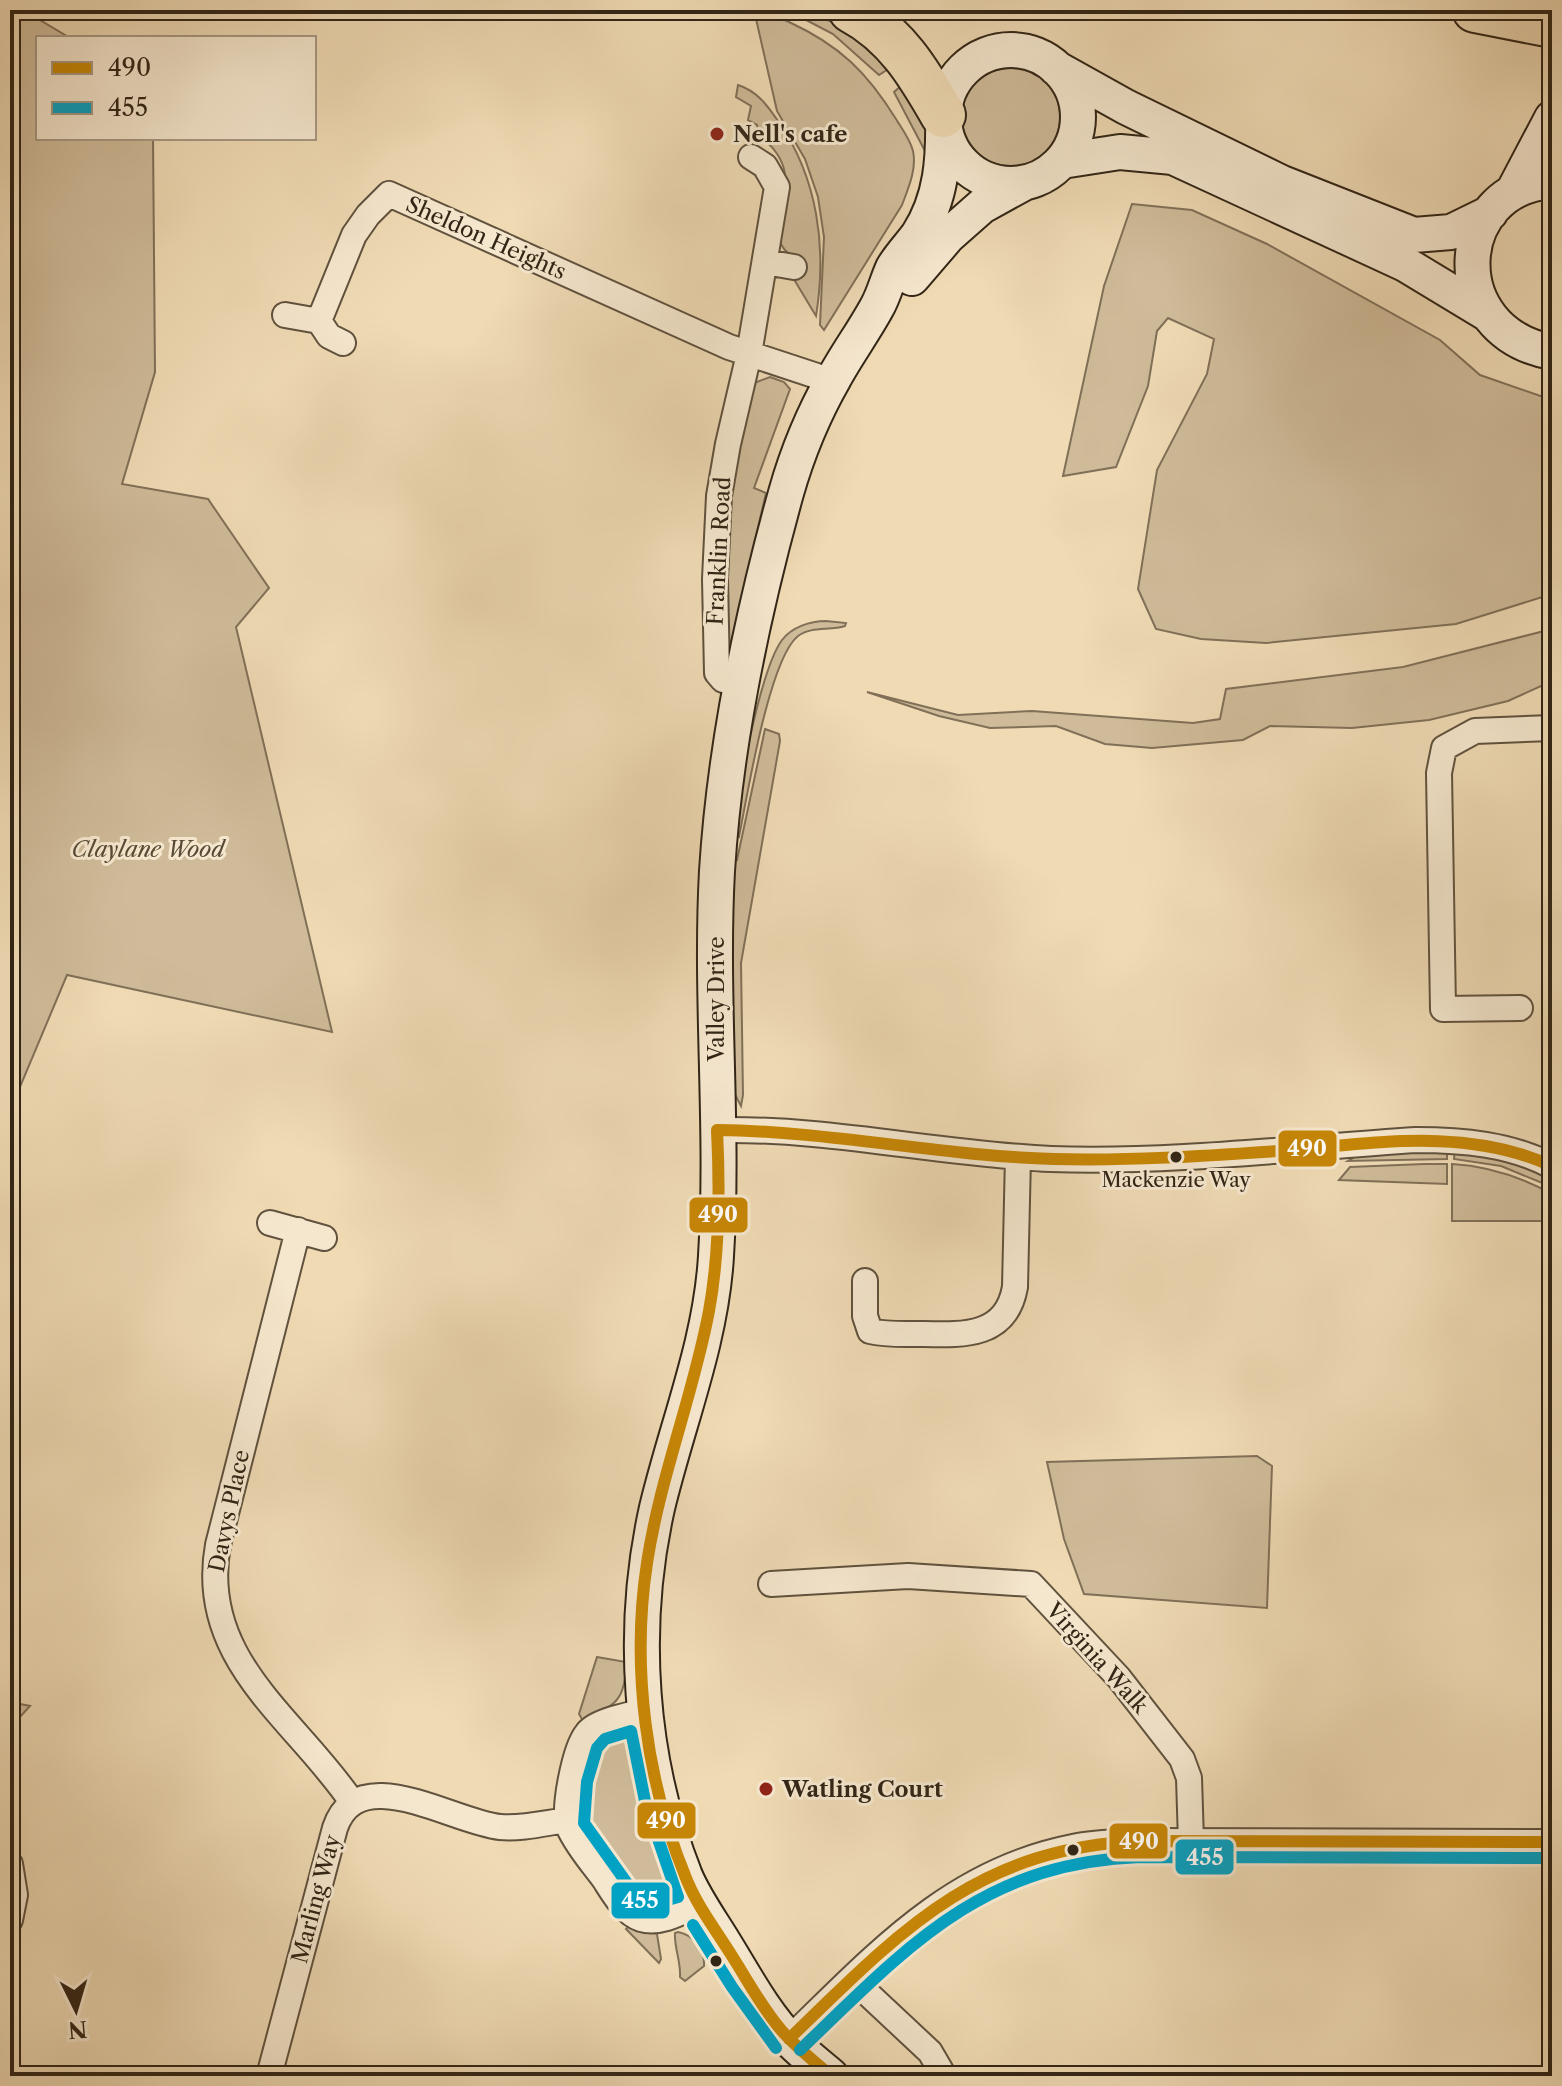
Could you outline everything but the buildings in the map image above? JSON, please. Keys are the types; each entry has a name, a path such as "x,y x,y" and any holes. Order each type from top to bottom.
{"highway":[{"path":"851,10 880,29 907,56 943,115"},
{"path":"1475,10 1552,25"}],"street":[{"path":"1056,68 1073,92 1078,114 1073,142 1062,161 1044,176 1022,184 1005,185 989,181 966,168 951,148 945,132 943,115 946,97 954,80 982,57 1000,51 1018,51 1036,55 1126,107 1282,183 1414,235 1451,232 1538,182 1552,181"},
{"name":"Valley Drive","path":"831,2076 789,2039 746,1979 699,1904 686,1877 660,1796 644,1712 646,1573 657,1512 697,1368 709,1311 717,1247 717,873 725,793 742,685 787,488 832,381 878,306 894,267 919,233 936,195 943,162 943,115"},
{"path":"1486,313 1475,289 1472,262 1477,236 1552,118"},
{"path":"1062,161 1120,152 1173,157 1405,264 1486,313 1504,333 1526,346 1552,352"},
{"name":"Franklin Road","path":"742,685 723,680 717,673 715,579 722,475 749,354 777,187 765,166 751,157"},
{"name":"Valley Drive","path":"878,306 902,290 936,249 982,206 1022,184"},
{"name":"Sheldon Heights","path":"319,321 354,235 389,194 652,314 749,354"},
{"path":"765,262 794,267"},
{"path":"285,315 319,321 329,336 343,343"},
{"path":"749,354 832,381"},
{"path":"1520,1008 1443,1009 1439,773 1444,748 1475,731 1552,728"},
{"path":"717,1130 801,1131 1018,1157 1101,1160 1451,1140 1481,1143 1552,1166"},
{"path":"865,1281 866,1324 872,1332 958,1334 984,1329 996,1322 1010,1306 1015,1287 1018,1157"},
{"path":"270,1223 324,1238"},
{"name":"Davys Place","path":"298,1230 218,1545 214,1570 215,1595 222,1627 240,1665 331,1771 352,1802"},
{"name":"Virginia Walk","path":"771,1584 908,1576 1031,1584 1119,1678 1182,1759 1189,1778 1191,1841"},
{"path":"644,1712 628,1714 596,1726 586,1734 568,1791 567,1820 571,1832 615,1896 633,1915 644,1920 656,1920 699,1904"},
{"path":"352,1802 361,1796 387,1795 500,1827 567,1820"},
{"name":"Marling Way","path":"269,2076 332,1836 340,1816 352,1802"},
{"path":"789,2039 852,1979 944,1900 974,1881 1036,1856 1088,1845 1191,1841 1552,1842"},
{"path":"10,1864 15,1895 10,1920"},
{"path":"852,1979 930,2052 944,2076"}],"green space":[{"name":"Claylane Wood","path":"10,10 23,10 67,36 36,36 36,140 153,140 155,372 122,484 208,499 269,588 236,627 332,1032 67,975 20,1087 10,1082"},
{"path":"754,10 772,14 837,50 874,87 906,134 913,151 913,172 902,205 824,330 820,325 824,237 818,197 805,159 777,111"},
{"path":"787,10 803,11 831,21 893,66 879,75 833,34"},
{"path":"1011,68 1030,72 1045,83 1056,98 1060,117 1056,136 1045,151 1030,162 1011,166 992,162 977,151 966,136 962,117 966,98 977,83 992,72"},
{"path":"908,80 926,127 929,151 925,151 894,92"},
{"path":"738,85 766,104 778,121 792,143 811,190 819,239 816,316 795,281 798,258 788,253 778,234 784,169 773,148 759,138 757,125 748,120 751,106 736,97"},
{"path":"1132,204 1192,210 1267,244 1440,340 1480,375 1552,400 1552,594 1456,624 1266,643 1201,639 1156,629 1138,589 1157,470 1207,374 1214,339 1168,318 1157,331 1148,386 1116,467 1063,476 1104,286"},
{"path":"770,377 784,382 790,389 754,488 766,493 728,657 726,497 754,383"},
{"path":"826,621 846,623 845,626 809,631 798,636 787,650 778,671 761,730 739,837 734,837 750,735 774,655 782,640 796,628"},
{"path":"1552,629 1552,681 1508,701 1429,720 1352,728 1270,726 1243,740 1152,748 1105,744 1056,726 990,728 939,716 867,692 958,715 1032,711 1193,723 1220,719 1226,689 1403,667"},
{"path":"765,729 779,734 780,741 741,963 741,1106 731,1087 732,860 737,860"},
{"path":"1455,1149 1528,1168 1552,1178 1552,1187 1501,1166 1454,1159"},
{"path":"1447,1150 1447,1159 1348,1161 1360,1154"},
{"path":"1447,1164 1447,1184 1339,1180 1350,1167"},
{"path":"1452,1164 1504,1173 1552,1194 1552,1221 1452,1221"},
{"path":"1257,1456 1272,1466 1267,1608 1084,1594 1064,1539 1047,1462"},
{"path":"597,1657 626,1662 624,1685 617,1700 583,1721 579,1714"},
{"path":"10,1702 30,1706 10,1728"},
{"path":"602,1731 623,1733 632,1742 646,1802 673,1887 670,1901 658,1911 638,1910 604,1865 575,1816 588,1746"},
{"path":"629,1926 657,1934 659,1963 626,1929"},
{"path":"678,1932 694,1940 704,1960 704,1966 685,1981 680,1977 675,1939"}],"transit line":[{"name":"490","path":"831,2076 775,2022 696,1898 672,1841 652,1763 646,1723 642,1683 642,1602 660,1499 709,1311 718,1220 717,1130 759,1131 1054,1159 1166,1158 1382,1142 1451,1142 1519,1154 1552,1166"},
{"name":"455","path":"631,1731 645,1801 678,1897 654,1904 639,1900 584,1823 587,1782 597,1748 605,1739 631,1731"},
{"name":"490","path":"789,2039 905,1931 945,1902 986,1879 1032,1860 1083,1847 1140,1841 1552,1842"},
{"name":"455","path":"800,2050 913,1945 951,1917 991,1894 1035,1875 1084,1863 1140,1857 1552,1858"},
{"name":"455","path":"693,1925 776,2048"}],"place":[{"name":"Nell's cafe","path":"717,134"},
{"name":"Mackenzie Way","path":"1176,1157"},
{"name":"Watling Court","path":"766,1789"}]}
